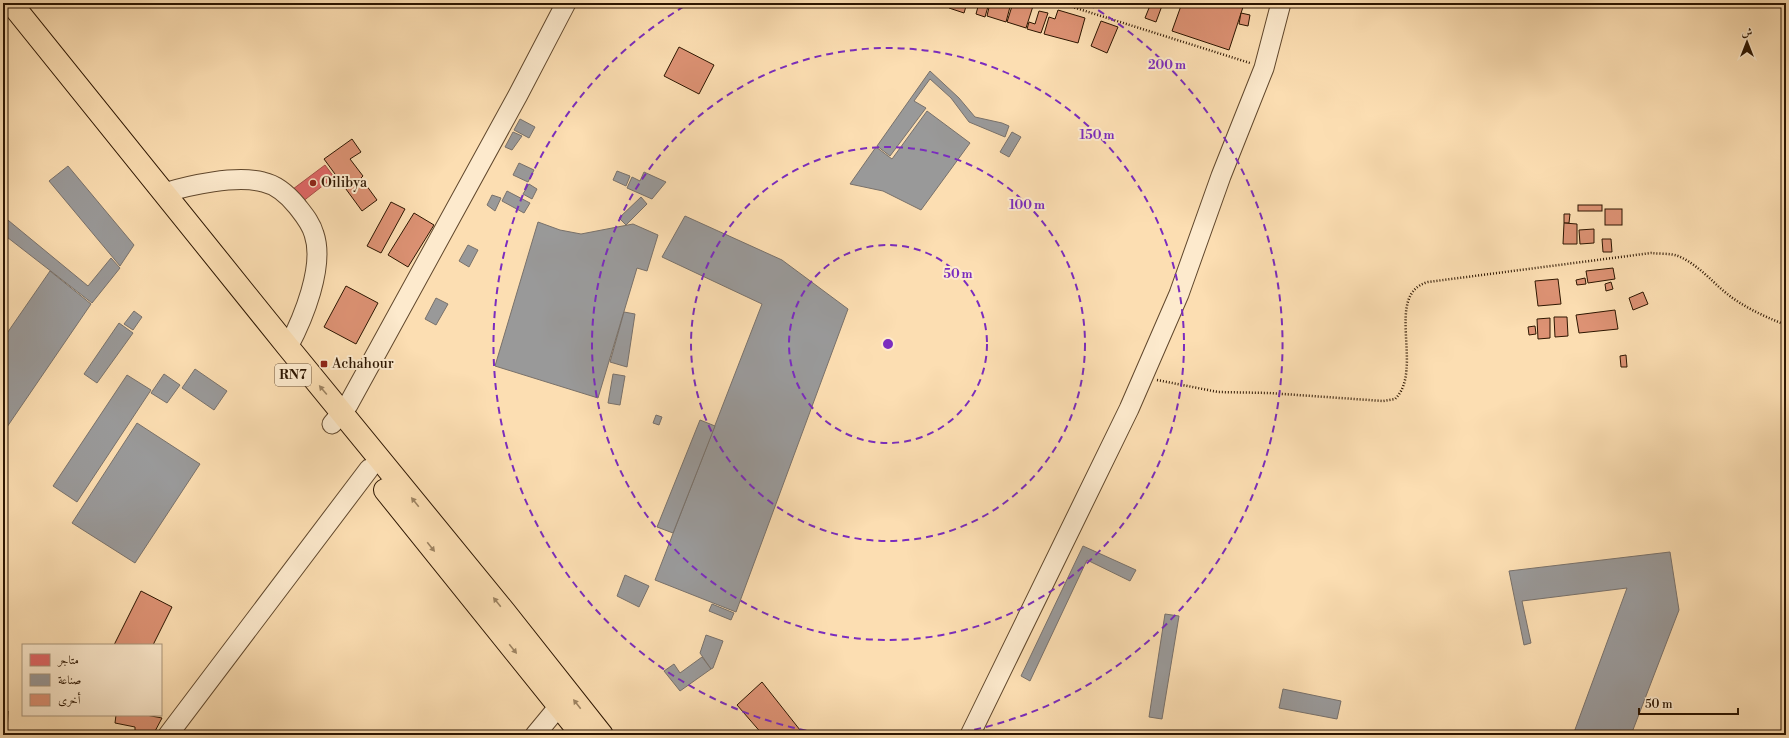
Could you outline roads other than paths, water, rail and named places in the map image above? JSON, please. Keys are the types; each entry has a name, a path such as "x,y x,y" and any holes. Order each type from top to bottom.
{"highway":[{"name":"RN7","path":"11,3 288,347 337,418 369,469 582,735"},
{"name":"RN7","path":"3,15 337,418 504,611 602,735"}],"street":[{"path":"337,418 514,102 566,3"},
{"path":"970,735 1129,409 1179,294 1221,176 1264,68 1281,3"},
{"path":"164,193 199,185 253,180 275,186 285,193 306,217 315,235 317,256 307,302 288,347"},
{"path":"168,735 369,469"},
{"path":"535,735 559,706"}],"place":[{"name":"Oilibya","path":"313,183"},
{"name":"Achahour","path":"324,364"}]}
